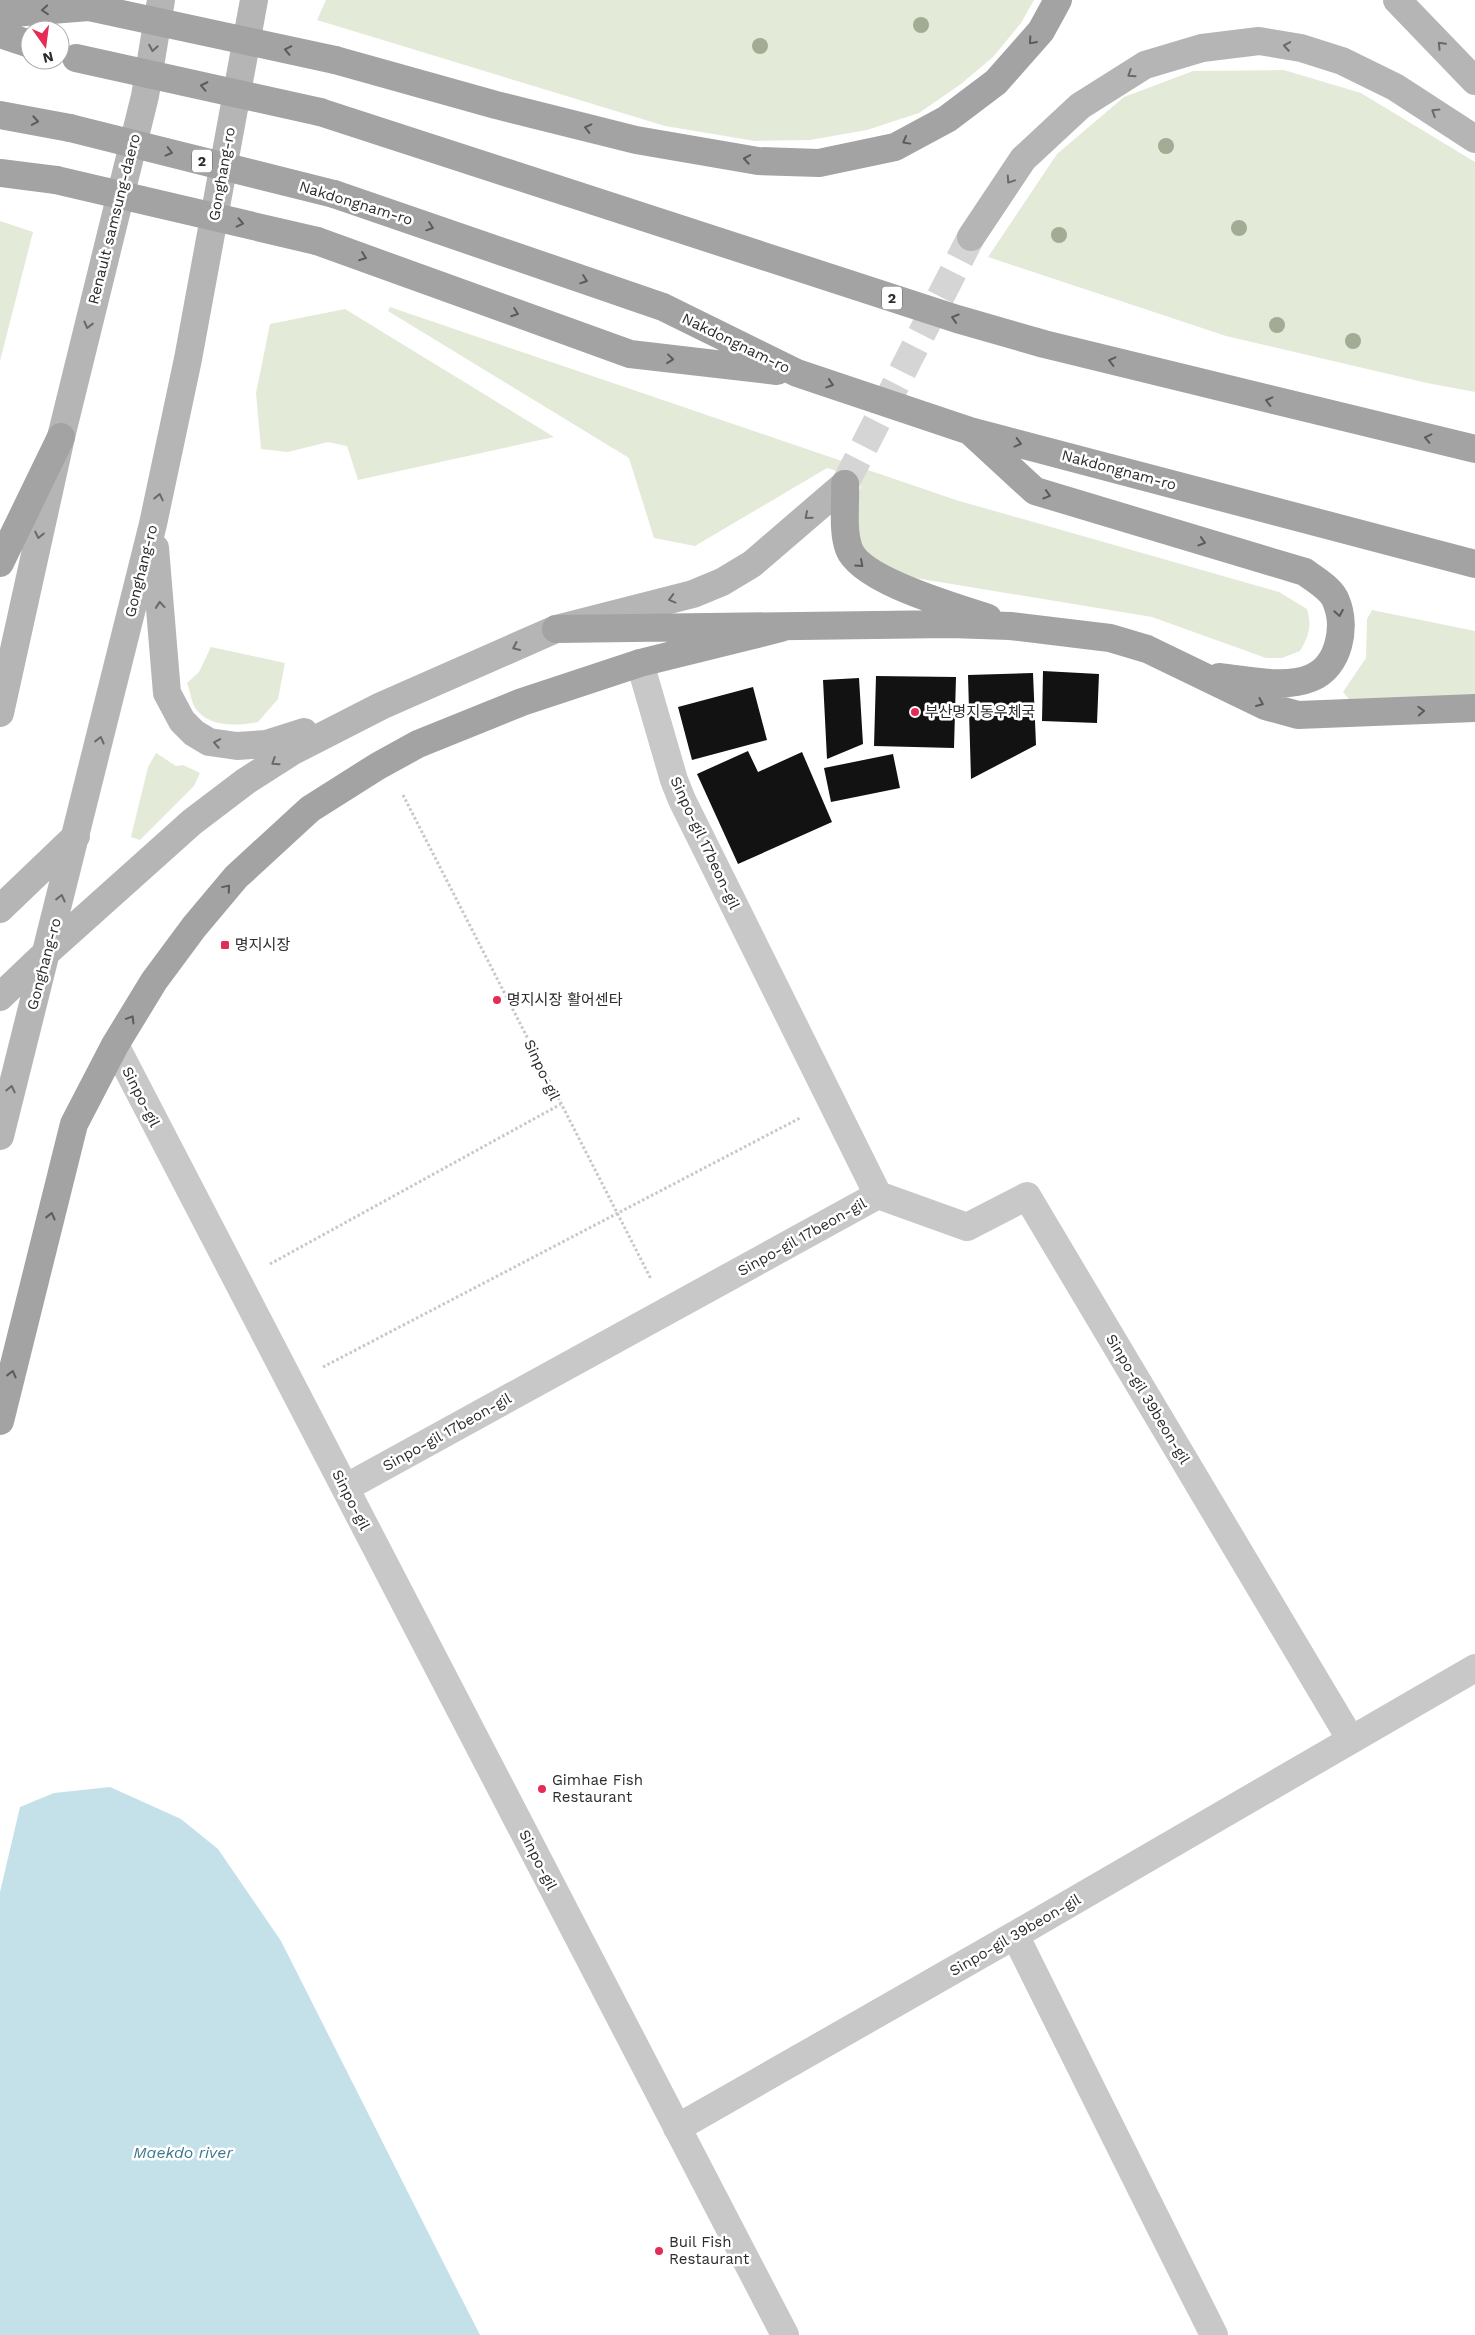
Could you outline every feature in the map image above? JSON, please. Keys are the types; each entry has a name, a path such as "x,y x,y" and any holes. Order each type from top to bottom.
{"main road":[{"name":"Renault samsung-daero","path":"61,436 144,96 161,0"},
{"name":"Gonghang-ro","path":"0,1136 13,1078 48,951 153,524 188,359 254,0"},
{"path":"0,14 89,6 336,60 496,105 636,140 758,161 819,162 895,147 947,119 996,82 1041,31 1058,0"},
{"path":"1397,0 1475,80"},
{"path":"0,34 20,41"},
{"path":"971,237 1024,159 1080,106 1145,65 1202,48 1259,41 1301,48 1342,61 1396,87 1475,139"},
{"name":"2","path":"70,56 320,112 974,324 1184,379 1475,449"},
{"name":"Nakdongnam-ro","path":"0,115 70,128 334,194 663,307 797,373 970,431 1475,564"},
{"path":"0,173 56,180 317,241 630,354 797,373"},
{"path":"970,431 1035,492 1306,572 1323,585 1336,600 1341,634 1337,649 1330,663 1321,673 1310,678 1286,683 1200,676"},
{"path":"0,563 61,436"},
{"path":"0,713 61,436"},
{"path":"0,997 48,951 192,822 246,781 293,751 381,706 556,630 694,594 722,582 752,564 845,484 846,533 849,549 854,558 864,568 901,587 1010,626"},
{"path":"153,524 166,693 182,721 194,733 209,742 237,746 266,744 381,706"},
{"path":"556,630 950,624 1010,626 1110,638 1147,649 1264,706 1298,715 1475,708"},
{"path":"0,1422 74,1124 115,1045 154,981 194,927 236,877 310,809 386,761 418,744 522,702 640,663 781,628"},
{"path":"0,909 76,836"}],"street":[{"name":"Sinpo-gil 17beon-gil","path":"344,1488 878,1195 682,800 674,780 640,663"},
{"name":"Sinpo-gil","path":"115,1045 785,2335"},
{"name":"Sinpo-gil 39beon-gil","path":"878,1195 967,1227 1027,1196 1351,1740"},
{"name":"Sinpo-gil 39beon-gil","path":"677,2128 1015,1936 1475,1668"},
{"path":"1015,1936 1214,2335"}],"path":[{"name":"Sinpo-gil","path":"237,1282 561,1104 386,761"},
{"path":"290,1384 832,1102"},
{"path":"561,1104 668,1310"}],"green space":[{"path":"326,0 1034,0 1021,23 993,57 961,84 919,113 867,130 810,140 755,141 665,126 317,20"},
{"path":"1284,70 1361,93 1475,162 1475,392 1427,383 1226,336 988,257 1057,154 1124,97 1193,71"},
{"path":"0,221 33,232 0,361"},
{"path":"390,307 956,500 1279,592 1307,609 1309,626 1306,640 1300,651 1282,658 1266,658 1152,617 897,575 858,547 857,499 862,479 827,468 695,546 654,538 629,458 388,311"},
{"path":"345,309 554,437 358,480 347,446 328,442 288,452 261,449 256,393 270,324"},
{"path":"1372,610 1475,631 1475,696 1351,702 1343,692 1366,658 1367,619"},
{"path":"211,647 285,663 278,699 258,722 223,724 215,722 200,713 194,706 187,683 199,672"},
{"path":"156,753 176,766 183,765 200,773 194,786 140,840 131,837 148,767"}],"water":[{"name":"Maekdo river","path":"110,1787 181,1819 218,1849 281,1941 480,2335 0,2335 0,1892 20,1807 54,1793"}],"building":[{"path":"1043,671 1099,674 1097,723 1042,721"},
{"path":"1033,673 1036,745 971,779 968,675"},
{"name":"부산명지동우체국","path":"876,676 956,677 954,748 874,746"},
{"path":"859,678 863,744 827,759 823,680"},
{"path":"753,687 767,740 692,760 678,707"},
{"path":"748,751 758,772 802,752 832,822 738,864 697,774"},
{"path":"893,754 900,788 831,802 824,768"}],"tunnel":[{"path":"845,484 971,237"}],"place":[{"name":"부산명지동우체국","path":"915,712"},
{"name":"명지시장","path":"225,945"},
{"name":"명지시장 활어센타","path":"497,1000"},
{"name":"Gimhae Fish Restaurant","path":"542,1789"},
{"name":"Buil Fish Restaurant","path":"659,2251"}]}
